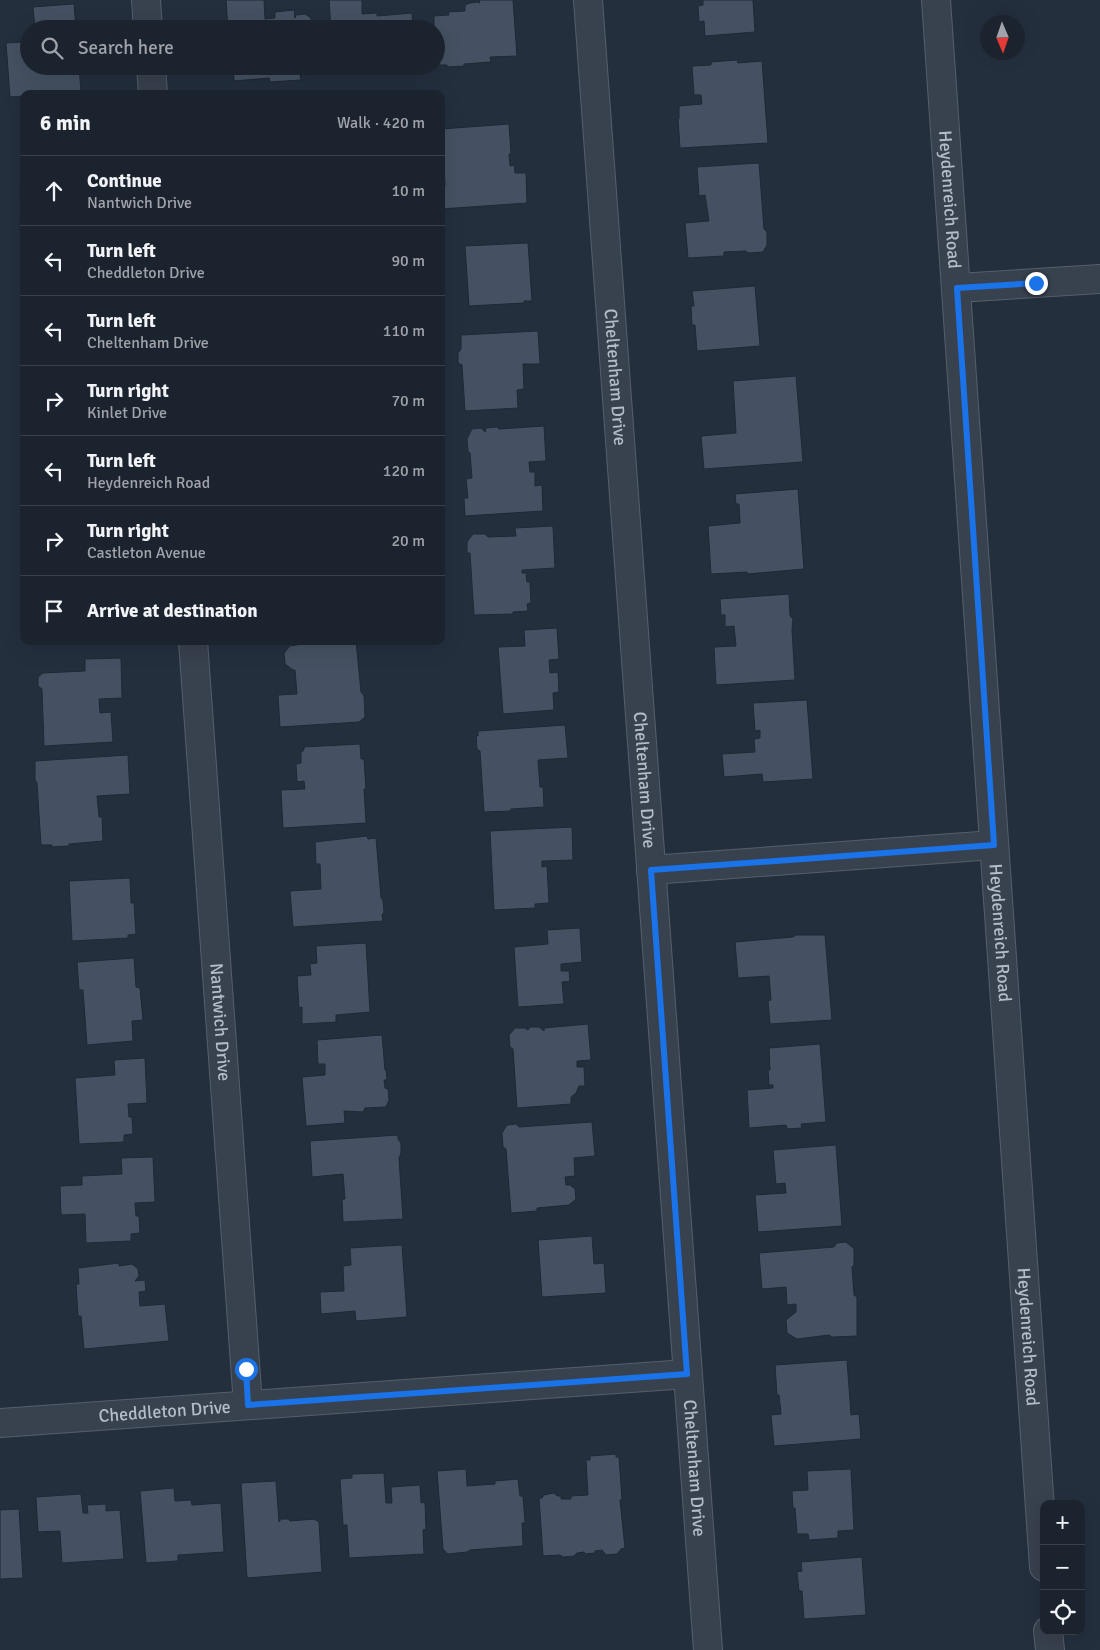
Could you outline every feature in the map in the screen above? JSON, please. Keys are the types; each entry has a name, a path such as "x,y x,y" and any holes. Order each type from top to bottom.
{"street":[{"path":"146,0 147,20"},
{"name":"Cheltenham Drive","path":"588,0 708,1650"},
{"name":"Heydenreich Road","path":"936,0 1042,1545"},
{"path":"152,75 153,90"},
{"path":"957,288 1100,279"},
{"name":"Nantwich Drive","path":"193,645 248,1405"},
{"path":"651,870 994,845"},
{"name":"Cheddleton Drive","path":"0,1423 687,1374"},
{"path":"1048,1635 1050,1650"}],"building":[{"path":"226,0 264,0 265,19 275,18 275,12 294,10 295,18 296,15 305,14 311,20 227,20"},
{"path":"329,0 362,0 362,14 377,13 377,16 412,13 412,20 330,20"},
{"path":"479,0 513,0 517,56 490,57 491,62 447,67 445,65 445,20 434,20 434,16 449,15 448,12 465,11 465,5 480,3"},
{"path":"703,0 753,0 755,32 705,36 704,21 699,22 698,6 703,5"},
{"path":"74,4 75,20 34,20 33,7"},
{"path":"20,42 20,75 80,75 81,90 20,90 20,96 10,97 6,43"},
{"path":"737,60 738,63 762,61 768,143 680,148 679,106 702,104 701,95 694,95 692,66 711,65 711,62"},
{"path":"234,75 300,75 301,80 270,82 269,78 234,81"},
{"path":"509,124 510,166 514,165 515,173 526,173 527,203 445,209 445,129"},
{"path":"759,163 764,229 767,232 767,245 763,252 724,252 724,256 688,258 685,223 709,221 705,195 699,196 697,167"},
{"path":"528,243 532,301 469,306 465,246"},
{"path":"755,286 760,346 697,351 695,325 692,325 691,306 694,306 692,291"},
{"path":"538,331 540,364 523,364 524,389 517,390 518,408 465,411 462,365 458,363 461,335"},
{"path":"796,376 803,462 704,469 701,436 736,433 733,381"},
{"path":"544,426 546,461 529,462 530,472 535,472 535,486 542,485 543,511 465,516 464,498 468,498 466,479 472,478 467,439 472,429 481,428 485,432 486,428"},
{"path":"798,489 804,569 747,574 747,572 711,574 708,526 740,523 739,504 736,504 735,494"},
{"path":"553,526 555,568 522,570 522,573 526,573 527,582 530,582 531,603 527,604 528,611 513,612 513,614 474,615 470,553 467,553 467,542 473,534 485,534 488,537 516,536 515,528"},
{"path":"789,594 790,616 793,619 795,680 716,685 714,647 736,646 734,626 725,627 725,615 721,615 720,599"},
{"path":"557,628 559,659 549,660 550,673 558,672 559,692 553,693 554,710 503,714 498,647 525,646 524,630"},
{"path":"356,645 365,717 359,722 280,727 278,695 297,694 295,670 285,664 284,653 290,646"},
{"path":"121,658 122,698 99,699 100,713 111,712 113,742 44,746 42,689 38,686 38,677 43,673 85,671 85,659"},
{"path":"807,700 813,779 763,782 762,774 724,777 722,754 755,752 754,739 760,738 760,730 755,731 753,703"},
{"path":"565,725 568,758 538,760 540,787 543,787 544,807 484,812 480,751 477,749 476,736 478,736 478,731"},
{"path":"360,744 361,759 364,759 366,823 283,828 281,790 305,789 304,781 297,782 296,764 301,763 301,753 304,747"},
{"path":"128,755 130,794 97,796 99,817 102,817 103,841 69,844 69,846 52,847 52,845 41,845 35,761"},
{"path":"572,827 573,860 542,861 542,867 547,866 549,903 535,904 535,908 494,910 490,831"},
{"path":"367,836 368,839 376,838 381,898 383,900 383,921 293,927 290,891 321,889 320,864 316,864 315,842"},
{"path":"130,878 131,903 134,903 136,934 128,935 128,938 72,941 69,881"},
{"path":"580,928 582,962 561,964 561,971 569,971 570,981 562,982 564,1004 518,1007 514,947 548,944 547,930"},
{"path":"796,935 825,935 832,1020 770,1024 768,1001 771,1000 769,976 738,978 735,942 793,937"},
{"path":"366,943 370,1012 336,1015 336,1022 302,1024 302,1007 299,1008 297,976 311,975 310,964 317,963 316,946"},
{"path":"134,958 136,987 140,988 143,1020 132,1021 133,1041 87,1045 83,990 79,990 77,962"},
{"path":"588,1024 591,1060 577,1061 577,1067 584,1067 585,1086 579,1086 576,1093 571,1097 571,1104 517,1108 513,1049 510,1047 509,1035 515,1028 525,1028 528,1030 530,1027 539,1027 544,1031 544,1028"},
{"path":"382,1035 387,1080 384,1080 385,1088 388,1089 389,1100 386,1107 365,1108 363,1112 344,1111 345,1123 306,1126 302,1077 325,1075 325,1064 318,1064 317,1040"},
{"path":"820,1044 826,1122 801,1124 802,1128 787,1129 786,1125 749,1128 747,1090 773,1088 773,1085 769,1085 769,1048"},
{"path":"145,1058 147,1103 128,1104 129,1117 132,1117 133,1134 124,1135 124,1142 79,1144 75,1078 115,1075 114,1060"},
{"path":"592,1122 595,1156 574,1158 575,1176 565,1177 566,1185 570,1185 575,1189 576,1199 569,1205 537,1208 537,1211 511,1213 506,1149 503,1147 502,1133 507,1125 516,1124 519,1127"},
{"path":"398,1135 401,1143 399,1158 403,1219 343,1222 342,1199 345,1199 343,1174 312,1177 310,1141"},
{"path":"836,1145 842,1226 758,1232 755,1195 786,1193 785,1183 776,1184 773,1150"},
{"path":"153,1157 155,1202 135,1203 136,1216 139,1216 140,1233 131,1234 131,1241 86,1243 85,1214 61,1215 60,1186 82,1185 82,1176 122,1174 121,1158"},
{"path":"592,1236 594,1264 604,1263 606,1293 542,1297 538,1240"},
{"path":"846,1242 854,1249 854,1265 852,1267 854,1295 857,1297 857,1336 832,1337 829,1335 797,1339 787,1333 786,1320 796,1312 796,1304 787,1305 786,1287 762,1289 759,1253 834,1247 837,1243"},
{"path":"402,1245 407,1317 356,1321 355,1311 321,1314 320,1292 344,1291 343,1266 351,1265 350,1248"},
{"path":"119,1263 119,1266 132,1264 138,1269 139,1276 135,1281 145,1280 146,1291 139,1292 140,1306 165,1304 169,1341 84,1349 81,1316 78,1316 76,1284 79,1284 78,1268"},
{"path":"847,1360 851,1415 859,1414 861,1439 774,1446 771,1415 781,1414 779,1395 777,1395 775,1365"},
{"path":"616,1454 616,1457 619,1457 622,1499 620,1500 625,1548 621,1549 617,1554 606,1555 602,1550 595,1551 595,1553 577,1553 574,1556 543,1556 539,1498 554,1493 557,1496 561,1496 561,1499 571,1499 571,1496 588,1495 586,1460 590,1460 590,1456"},
{"path":"466,1469 467,1486 495,1484 495,1481 518,1479 520,1496 523,1496 525,1523 522,1523 523,1546 470,1550 448,1554 443,1549 437,1471"},
{"path":"851,1469 854,1530 838,1531 838,1538 809,1540 808,1534 797,1534 792,1491 808,1490 807,1471"},
{"path":"384,1473 386,1503 392,1503 391,1487 420,1485 421,1503 425,1502 426,1529 423,1530 424,1554 349,1558 347,1525 343,1525 340,1479 352,1478 352,1474"},
{"path":"276,1481 279,1522 281,1519 288,1519 290,1521 314,1519 319,1522 322,1572 247,1578 241,1483"},
{"path":"174,1488 175,1501 191,1500 192,1505 221,1503 224,1552 178,1555 178,1561 146,1563 140,1491"},
{"path":"81,1494 83,1513 88,1513 87,1505 106,1504 106,1511 120,1510 124,1559 62,1563 60,1531 38,1532 36,1497"},
{"path":"19,1509 23,1578 0,1579 0,1510"},
{"path":"862,1557 866,1615 804,1619 802,1591 799,1591 797,1572 802,1571 801,1562"}],"route":[{"path":"246,1369 248,1405 687,1374 651,870 994,845 957,288 1036,283"}]}
